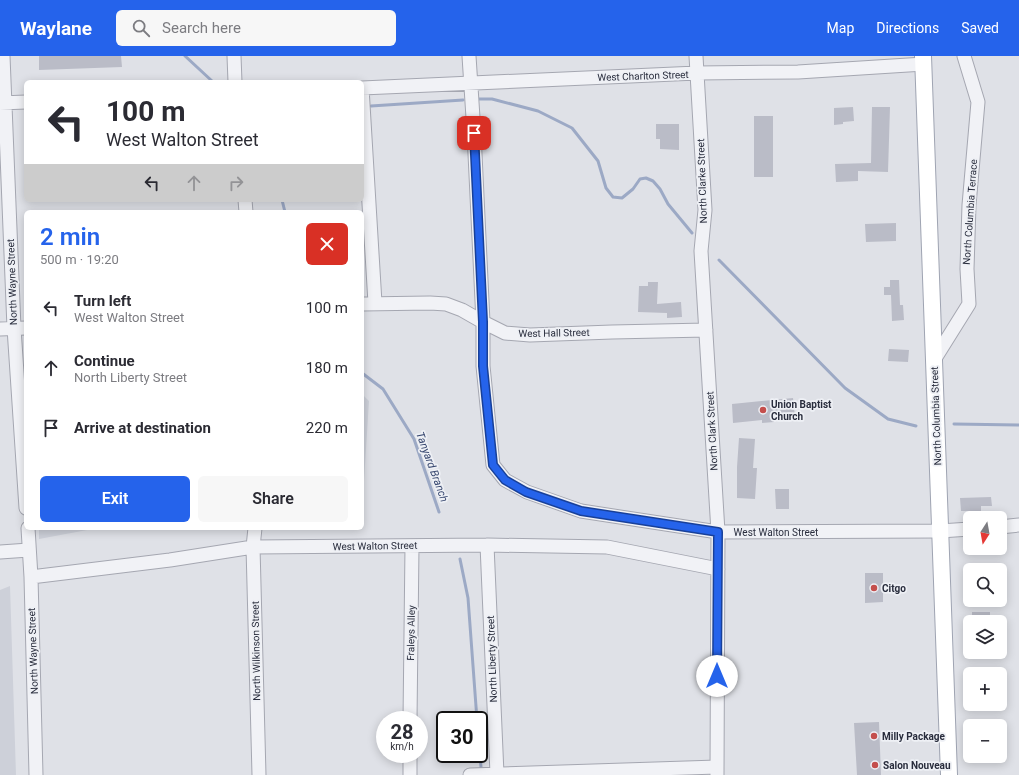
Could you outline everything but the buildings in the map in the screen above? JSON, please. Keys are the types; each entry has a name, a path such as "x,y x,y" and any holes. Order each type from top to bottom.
{"main road":[{"name":"North Columbia Street","path":"923,60 949,775"}],"street":[{"name":"North Wayne Street","path":"3,56 3,103 20,328 24,448"},
{"path":"234,56 235,80"},
{"path":"469,56 483,322"},
{"name":"North Clarke Street","path":"696,56 705,210 701,251 706,330"},
{"name":"North Columbia Terrace","path":"934,360 969,304 966,269 978,102 964,56"},
{"name":"West Charlton Street","path":"364,88 697,73 798,72 923,60"},
{"path":"3,103 24,102"},
{"path":"364,160 368,304"},
{"name":"West Hall Street","path":"368,304 446,304 462,310 505,333 530,335 706,330"},
{"name":"West Walton Street","path":"483,322 483,366 493,465 505,480 533,494 581,511 718,532 940,531 963,529"},
{"path":"0,329 20,328"},
{"name":"North Clark Street","path":"706,330 718,532"},
{"path":"1007,526 1019,525"},
{"name":"North Wayne Street","path":"28,530 31,576 36,775"},
{"name":"North Wilkinson Street","path":"255,530 253,547 259,775"},
{"path":"470,775 717,771 718,532"},
{"name":"West Walton Street","path":"31,576 170,560 253,547 487,545 607,547 718,570"},
{"name":"North Liberty Street","path":"487,545 497,774"},
{"name":"Fraleys Alley","path":"410,711 412,546"},
{"path":"0,552 29,550"},
{"path":"410,763 410,775"}],"shaded area":[{"path":"364,396 369,401 364,481"},
{"path":"39,530 87,530 39,539"},
{"path":"10,586 16,775 0,775 0,590"}],"waterway":[{"name":"Tanyard Branch","path":"185,56 211,80"},
{"path":"479,99 492,99 538,111 572,128 598,161 606,188 613,197 622,198 633,189 640,179 646,178 653,181 660,189 668,204 692,233"},
{"path":"371,106 463,100"},
{"name":"Tanyard Branch","path":"282,202 284,210"},
{"path":"719,260 845,388 888,419 916,426"},
{"name":"Tanyard Branch","path":"364,375 383,389 414,439 439,512"},
{"path":"954,424 1019,425"},
{"name":"Tanyard Branch","path":"460,559 468,598 476,711"},
{"name":"Tanyard Branch","path":"481,763 481,767"}],"place":[{"name":"Union Baptist Church","path":"763,410"},
{"name":"Citgo","path":"874,588"},
{"name":"Milly Package","path":"874,736"},
{"name":"Salon Nouveau","path":"875,765"}],"route":[{"path":"474,133 483,322 483,366 493,465 505,480 526,492 581,511 718,532 717,676"}]}
